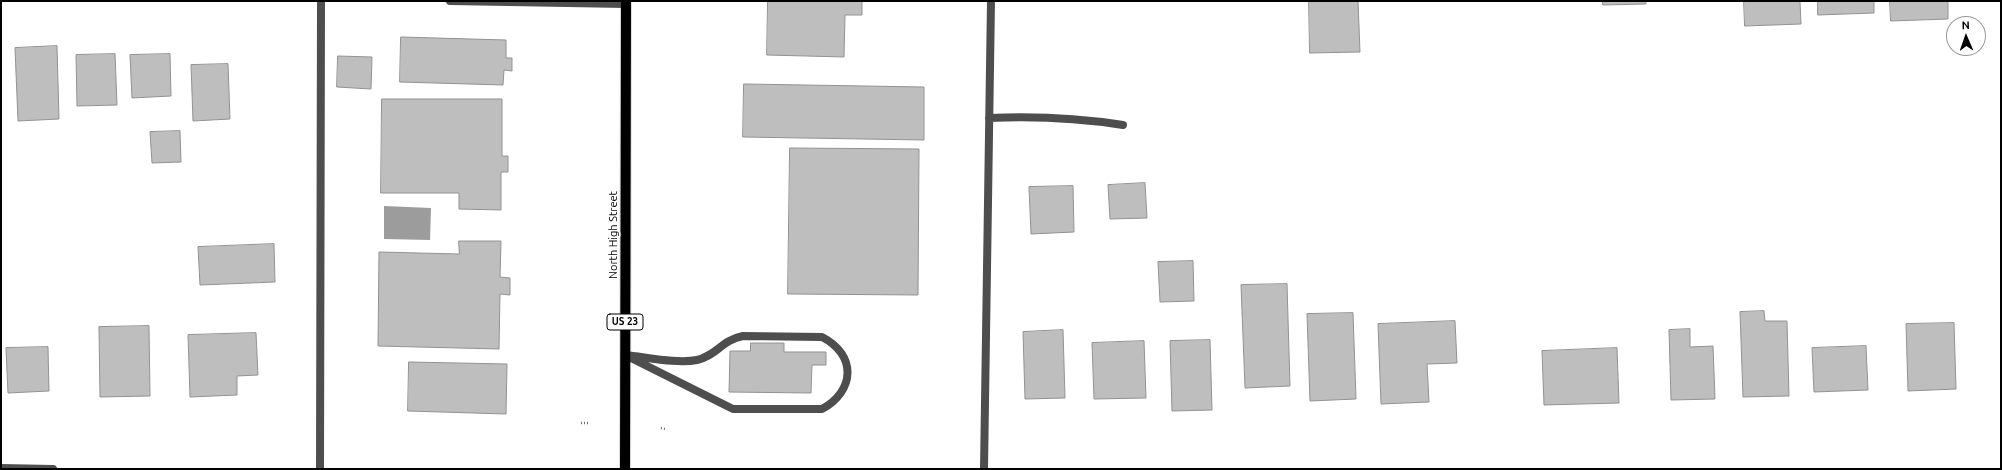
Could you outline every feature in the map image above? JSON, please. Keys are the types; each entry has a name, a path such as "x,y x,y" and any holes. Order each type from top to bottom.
{"main road":[{"name":"North High Street","path":"625,469 626,2"}],"street":[{"path":"320,469 321,1"},
{"path":"450,1 626,2"},
{"path":"984,469 991,1"},
{"path":"989,118 1025,116 1073,119 1123,125"},
{"path":"743,336 822,337 833,343 841,351 846,362 846,385 840,395 832,403 822,409 732,409 625,355 681,361 697,360 714,353 722,344 732,338 743,336"},
{"path":"1,468 53,469"}],"path":[{"path":"581,423 588,423"},
{"path":"661,428 665,429"}],"shaded area":[{"path":"384,206 431,208 430,240 384,239"}],"building":[{"path":"768,1 862,1 862,15 845,15 844,57 767,55"},
{"path":"1309,1 1358,1 1360,52 1310,53"},
{"path":"1603,1 1646,1 1646,4 1603,5"},
{"path":"1744,1 1800,1 1801,24 1745,26"},
{"path":"1818,1 1874,1 1874,13 1818,15"},
{"path":"1890,1 1948,1 1948,16 1946,16 1946,19 1891,21"},
{"path":"401,37 506,40 506,58 512,58 512,71 504,70 503,85 400,82"},
{"path":"57,46 59,119 18,121 15,48"},
{"path":"115,54 117,105 77,106 76,55"},
{"path":"170,54 171,96 132,98 130,55"},
{"path":"338,56 372,57 371,89 337,87"},
{"path":"228,64 230,119 193,121 191,65"},
{"path":"744,84 924,87 924,140 743,137"},
{"path":"382,99 502,99 502,156 508,156 508,172 501,172 501,210 459,209 459,193 381,193"},
{"path":"180,131 181,162 152,163 150,132"},
{"path":"790,148 919,149 918,295 788,294"},
{"path":"1145,183 1147,218 1110,219 1108,185"},
{"path":"1073,186 1074,232 1031,234 1029,187"},
{"path":"459,241 501,241 500,277 510,278 510,295 500,294 499,349 378,346 379,252 459,254"},
{"path":"274,244 275,282 200,285 198,247"},
{"path":"1193,261 1194,301 1160,302 1158,262"},
{"path":"1287,284 1290,386 1245,388 1241,285"},
{"path":"1764,311 1765,321 1787,321 1789,396 1743,397 1740,312"},
{"path":"1353,313 1356,399 1310,401 1307,314"},
{"path":"1455,321 1457,363 1427,364 1429,402 1381,404 1378,324"},
{"path":"1954,323 1956,389 1908,391 1906,324"},
{"path":"149,326 150,396 100,397 99,327"},
{"path":"1690,329 1690,347 1713,346 1715,399 1671,400 1669,330"},
{"path":"1063,330 1065,398 1025,399 1023,332"},
{"path":"256,333 258,375 237,376 237,395 190,397 188,335"},
{"path":"1210,340 1212,410 1172,411 1170,341"},
{"path":"1144,341 1146,398 1094,399 1092,343"},
{"path":"751,343 784,343 784,352 826,352 826,365 812,365 811,393 729,392 730,351 750,351"},
{"path":"1866,346 1868,390 1814,392 1812,348"},
{"path":"48,347 49,391 8,393 6,348"},
{"path":"1617,348 1619,403 1544,405 1542,351"},
{"path":"409,362 507,364 506,414 408,411"}]}
